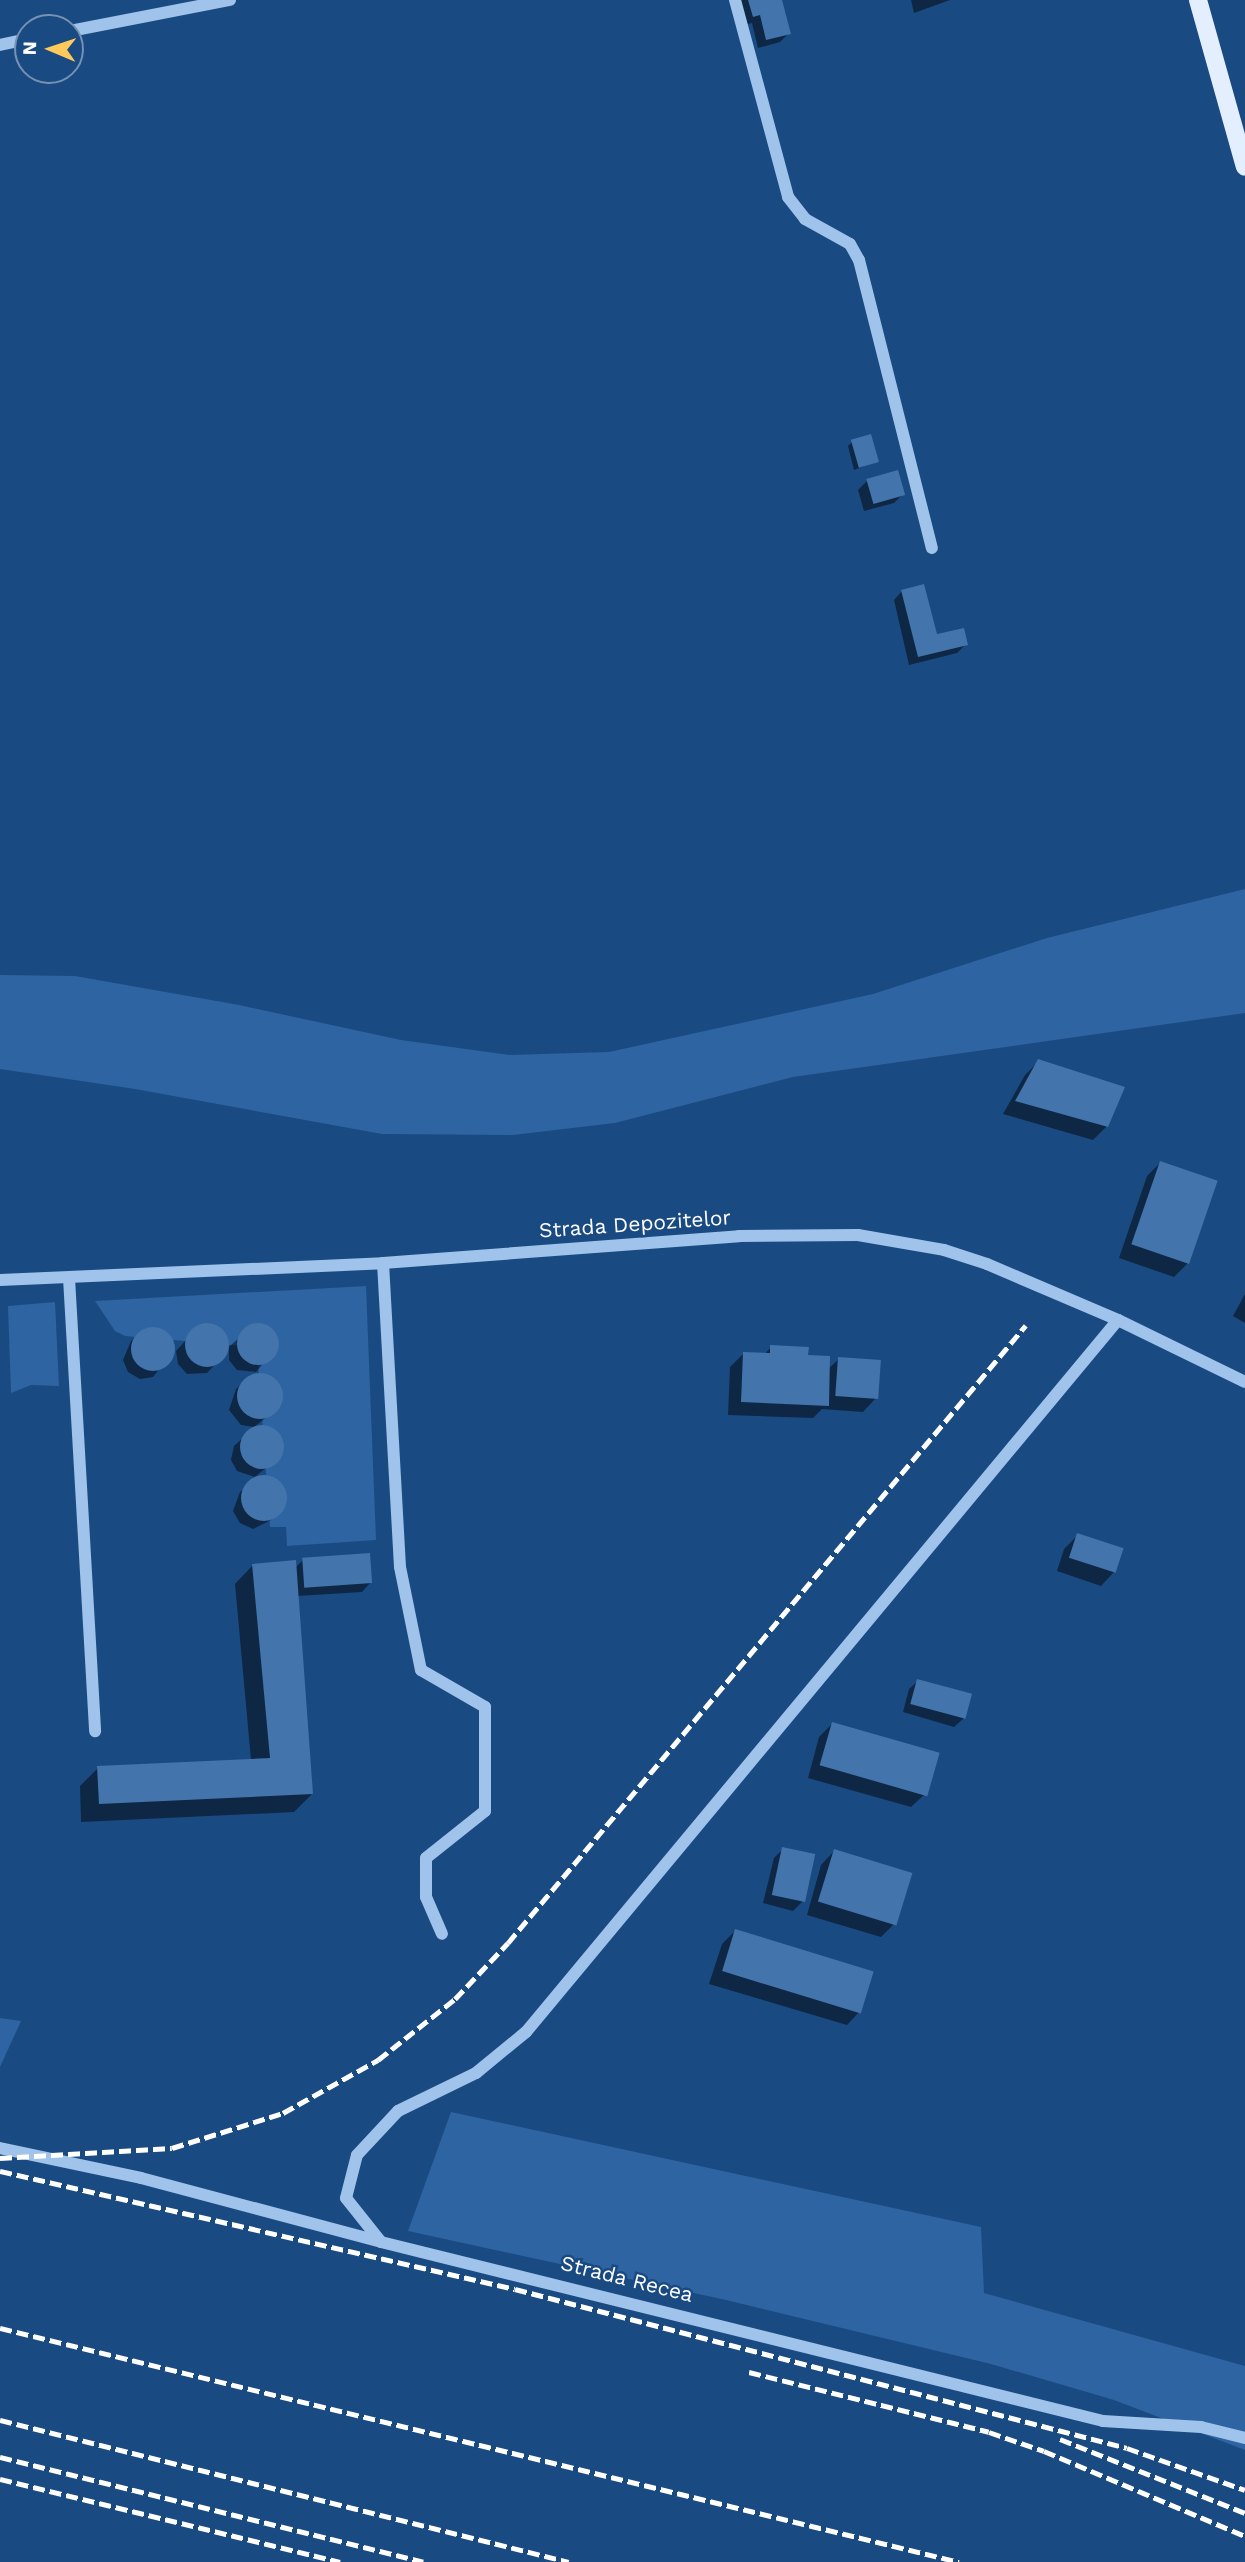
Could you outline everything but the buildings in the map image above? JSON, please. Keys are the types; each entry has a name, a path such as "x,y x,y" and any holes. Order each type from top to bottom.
{"main road":[{"path":"1198,0 1245,167"}],"street":[{"path":"84,28 230,0"},
{"path":"735,0 788,197 805,219 850,244 859,261 932,548"},
{"name":"Strada Depozitelor","path":"0,1280 383,1263 739,1236 858,1235 944,1250 987,1264 1118,1320 1245,1382"},
{"path":"383,1263 400,1567 421,1670 485,1707 485,1811 426,1858 426,1897 442,1934"},
{"path":"69,1278 95,1731"},
{"path":"381,2242 346,2198 357,2155 398,2111 476,2073 526,2032 1118,1320"},
{"name":"Strada Recea","path":"0,2148 141,2178 381,2242 1103,2421 1201,2427 1245,2438"}],"shaded area":[{"path":"1245,889 1245,1013 793,1077 615,1123 513,1135 382,1134 135,1089 0,1069 0,975 75,976 239,1005 401,1040 509,1055 609,1052 873,994 1047,938"},
{"path":"366,1286 376,1540 287,1546 286,1527 270,1527 257,1347 125,1336 115,1331 95,1301"},
{"path":"55,1302 59,1386 31,1385 11,1393 8,1306"},
{"path":"0,2018 21,2021 0,2067"},
{"path":"451,2112 981,2227 984,2293 1245,2366 1245,2450 1114,2400 991,2364 726,2300 408,2231"}],"railway":[{"path":"0,2158 172,2148 283,2113 378,2060 455,1999 508,1943 1026,1325"},
{"path":"0,2171 515,2289 1127,2448 1245,2490"},
{"path":"0,2328 959,2562"},
{"path":"749,2372 989,2432 1044,2451 1245,2536"},
{"path":"0,2420 569,2562"},
{"path":"1060,2439 1245,2513"},
{"path":"0,2457 423,2562"},
{"path":"0,2479 340,2562"}]}
